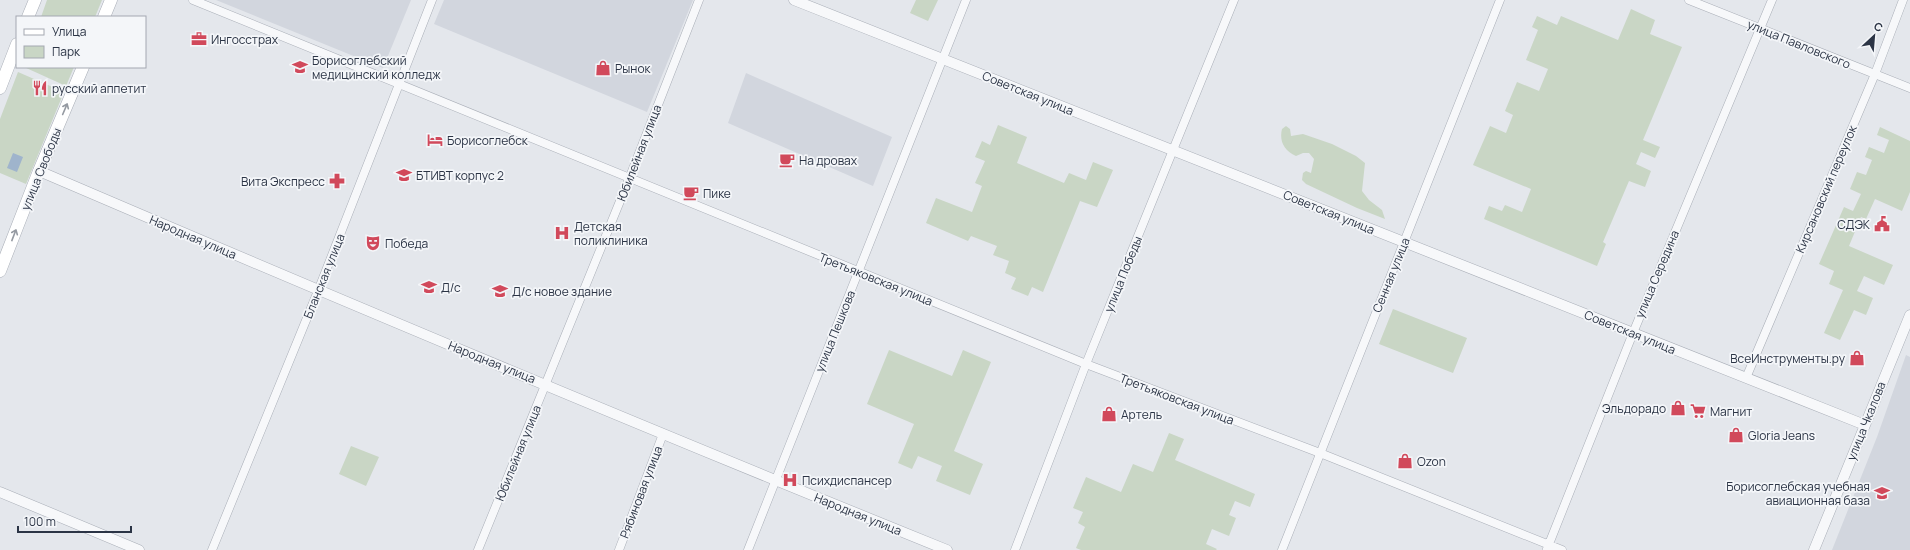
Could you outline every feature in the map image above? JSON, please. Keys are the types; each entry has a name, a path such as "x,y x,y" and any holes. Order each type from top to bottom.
{"main road":[{"path":"28,16 35,0"},
{"path":"104,16 111,0"},
{"path":"1,83 16,46"},
{"name":"улица Свободы","path":"0,271 39,171 83,68"}],"street":[{"name":"Третьяковская улица","path":"193,0 1086,364 1320,453 1548,547 1562,550"},
{"name":"Бланская улица","path":"212,550 318,291 432,0"},
{"name":"Юбилейная улица","path":"478,550 629,179 699,0"},
{"name":"Советская улица","path":"794,0 1865,425"},
{"name":"улица Пешкова","path":"748,550 966,0"},
{"name":"улица Победы","path":"1015,550 1086,364 1174,151 1234,0"},
{"name":"Сенная улица","path":"1282,550 1500,0"},
{"name":"улица Павловского","path":"1689,0 1910,88"},
{"name":"улица Середина","path":"1548,547 1633,333 1772,0"},
{"name":"Кирсановский переулок","path":"1746,378 1904,0"},
{"name":"Народная улица","path":"39,171 318,291 546,384 775,481 947,550"},
{"name":"улица Чкалова","path":"1814,550 1910,315"},
{"name":"Рябиновая улица","path":"619,550 663,434"},
{"path":"0,492 138,550"}],"shaded area":[{"path":"216,0 411,0 383,68"},
{"name":"Рынок","path":"444,0 693,0 647,112 434,24"},
{"path":"746,73 892,137 873,186 728,123"},
{"name":"Борисоглебская учебная авиационная база","path":"1906,355 1910,357 1910,550 1832,550 1877,437"}],"green space":[{"path":"47,0 102,0 95,16 41,16"},
{"path":"916,0 938,0 928,21 910,13"},
{"path":"1631,9 1655,20 1650,34 1682,47 1643,140 1660,147 1655,158 1641,152 1636,164 1651,171 1645,187 1629,181 1603,242 1606,244 1597,266 1484,219 1489,206 1502,211 1505,205 1522,212 1531,189 1473,165 1490,126 1506,133 1513,115 1505,111 1517,82 1539,91 1548,69 1526,60 1538,30 1532,27 1537,16 1557,25 1561,16 1618,40"},
{"path":"26,68 74,68 66,86"},
{"path":"18,72 64,92 26,184 0,173 0,119"},
{"path":"998,125 1027,137 1017,163 1064,183 1069,173 1086,180 1093,162 1113,170 1097,207 1080,201 1043,292 1032,287 1028,296 1011,289 1016,278 1005,273 1009,261 993,255 997,246 971,236 968,241 926,223 936,198 972,212 982,186 975,183 985,161 975,157 982,141 990,145"},
{"path":"1286,126 1290,129 1291,136 1303,134 1332,144 1356,156 1365,163 1362,191 1369,200 1382,210 1385,219 1357,208 1306,184 1302,180 1303,173 1306,171 1311,173 1314,159 1309,153 1303,153 1296,156 1288,151 1283,145 1281,138 1282,129"},
{"path":"1880,127 1910,141 1910,192 1902,211 1875,199 1866,219 1861,217 1849,246 1893,265 1884,285 1864,276 1857,291 1873,298 1866,315 1854,310 1840,340 1824,333 1843,290 1829,284 1834,271 1819,264 1844,207 1853,211 1861,194 1850,189 1857,172 1866,175 1872,160 1865,157 1869,147 1884,153 1889,140 1877,135"},
{"path":"1393,309 1467,338 1453,373 1379,344"},
{"path":"889,350 952,376 963,350 991,362 954,451 983,464 970,495 936,481 942,466 918,456 912,469 898,463 914,424 867,404"},
{"path":"1169,433 1184,439 1175,460 1255,494 1250,507 1235,501 1229,515 1236,518 1229,536 1212,529 1206,544 1217,549 1216,550 1081,550 1076,548 1085,527 1078,523 1083,512 1073,508 1086,477 1121,492 1133,464 1153,472"},
{"path":"351,446 379,457 366,486 339,474"}],"water":[{"path":"13,153 23,157 17,172 7,168"}],"place":[{"name":"Ингосстрах","path":"199,39"},
{"name":"Борисоглебский медицинский колледж","path":"300,67"},
{"name":"Рынок","path":"603,68"},
{"name":"русский аппетит","path":"40,88"},
{"name":"Борисоглебск","path":"435,140"},
{"name":"На дровах","path":"787,160"},
{"name":"БТИВТ корпус 2","path":"404,175"},
{"name":"Вита Экспресс","path":"337,181"},
{"name":"Пике","path":"691,193"},
{"name":"СДЭК","path":"1882,224"},
{"name":"Детская поликлиника","path":"562,233"},
{"name":"Победа","path":"373,243"},
{"name":"Д/с","path":"429,287"},
{"name":"Д/с новое здание","path":"500,291"},
{"name":"ВсеИнструменты.ру","path":"1857,358"},
{"name":"Эльдорадо","path":"1678,408"},
{"name":"Магнит","path":"1698,411"},
{"name":"Артель","path":"1109,414"},
{"name":"Gloria Jeans","path":"1736,435"},
{"name":"Ozon","path":"1405,461"},
{"name":"Психдиспансер","path":"790,480"},
{"name":"Борисоглебская учебная авиационная база","path":"1882,493"}]}
